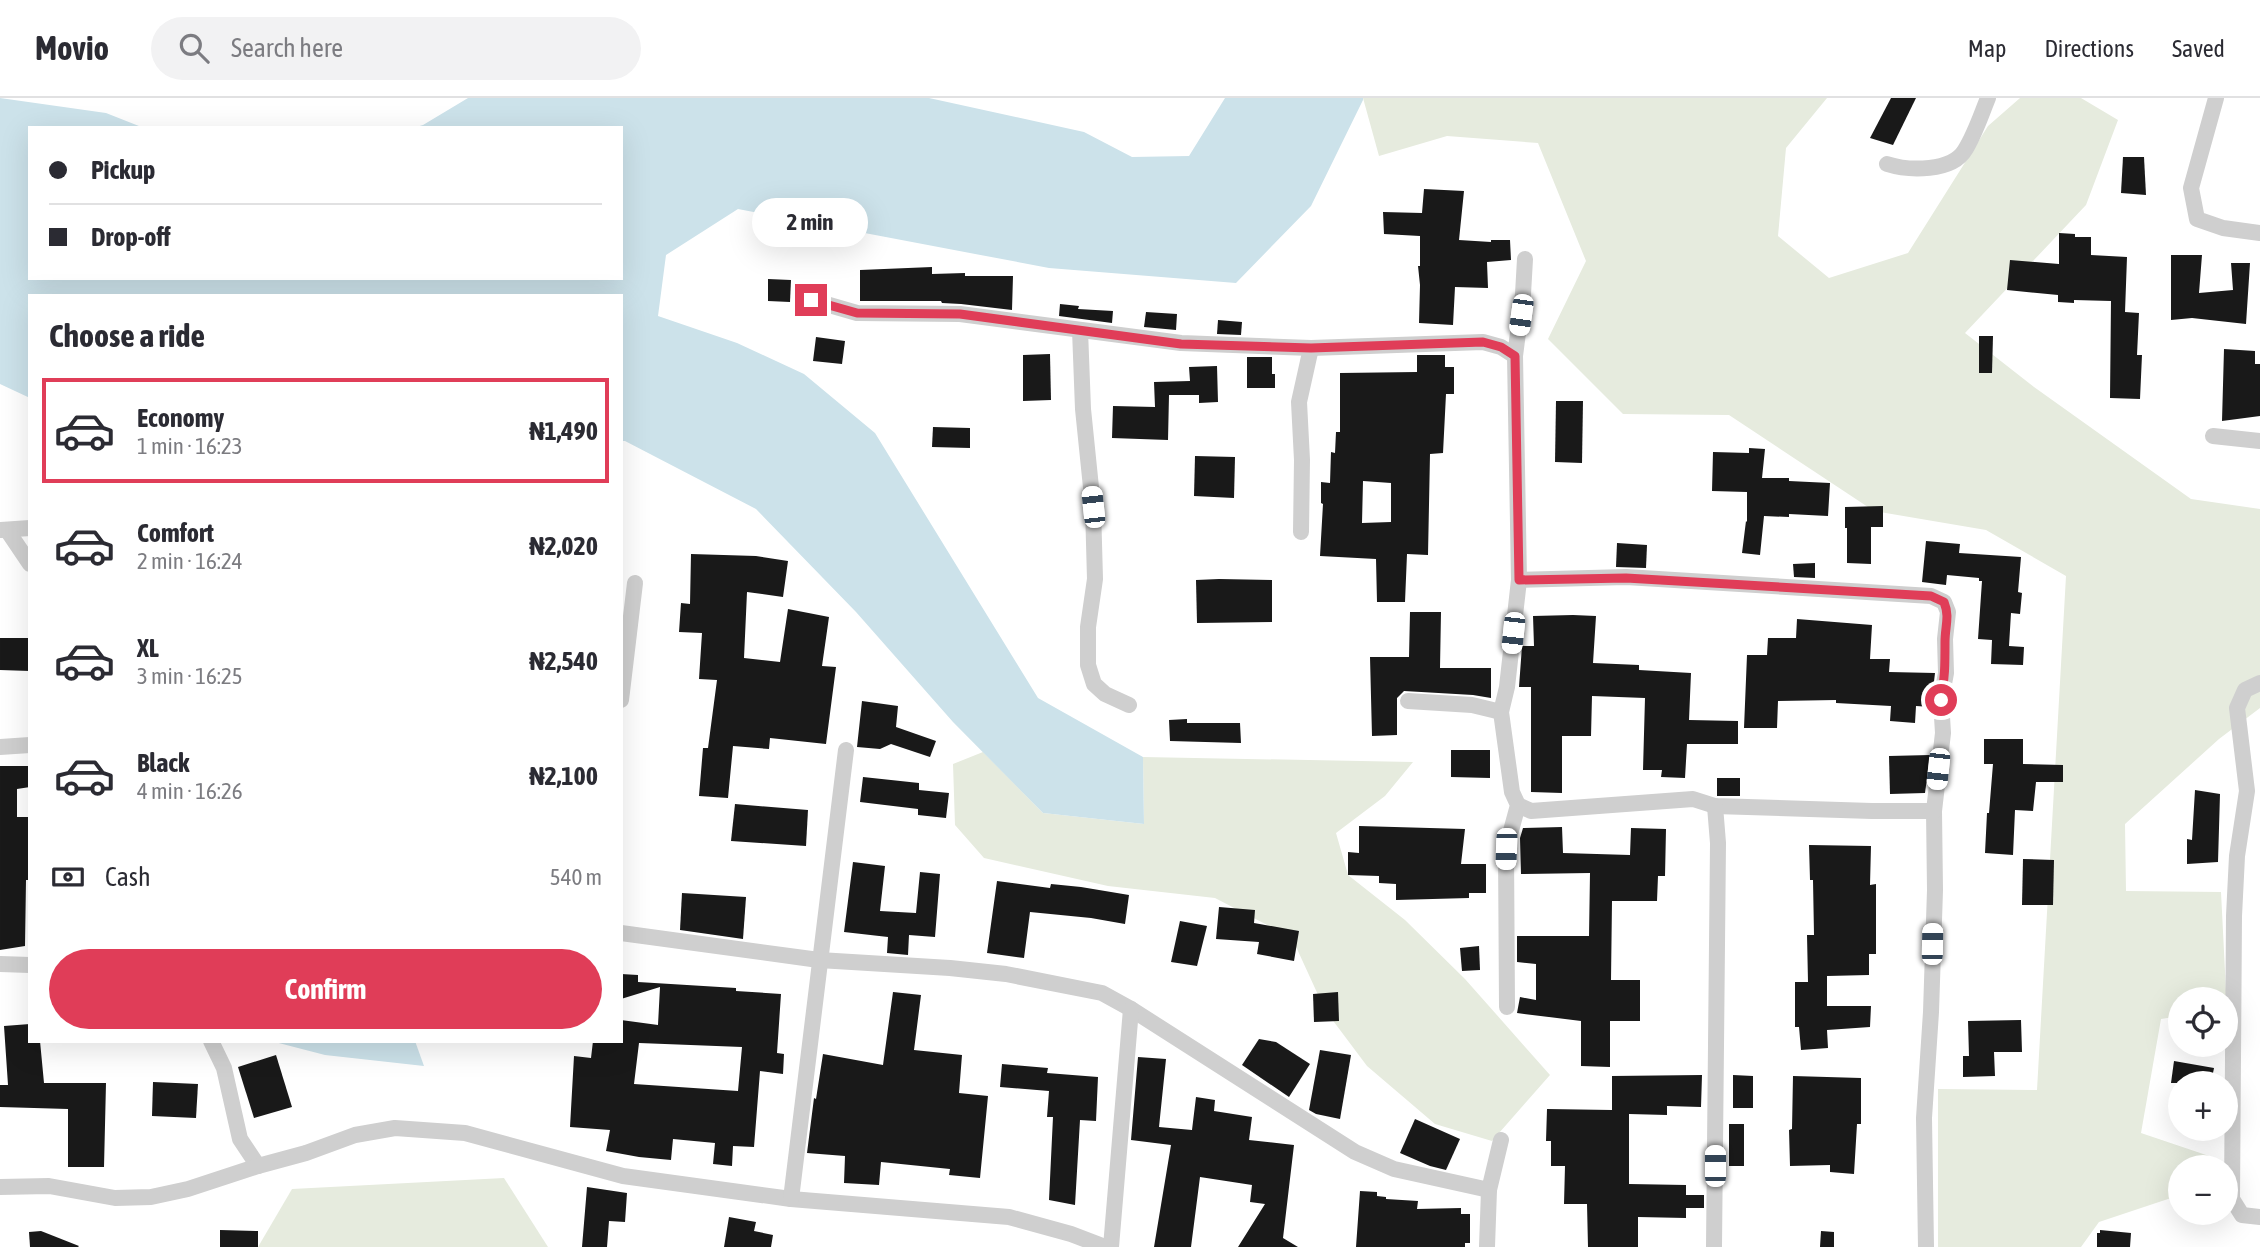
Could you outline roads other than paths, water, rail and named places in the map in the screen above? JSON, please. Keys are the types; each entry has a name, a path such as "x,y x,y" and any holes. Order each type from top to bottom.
{"street":[{"path":"1888,164 1902,169 1933,168 1957,158 1965,151 1988,98"},
{"path":"2216,98 2191,188 2197,219 2223,228 2260,233"},
{"path":"1507,1007 1506,849 1518,805 1512,792 1501,712 1507,687 1519,580 1515,356 1524,294 1525,259"},
{"path":"811,300 857,313 960,314 1181,344 1311,348 1483,342 1501,347 1515,356"},
{"path":"1080,330 1083,409 1095,555 1095,579 1088,626 1088,665 1094,684 1105,694 1129,705"},
{"path":"1301,532 1302,460 1299,402 1311,348"},
{"path":"2213,436 2260,441"},
{"path":"4,530 28,528"},
{"path":"4,530 28,561"},
{"path":"1519,580 1626,578 1931,596 1944,602 1948,612 1945,639 1946,673 1941,700 1943,733 1934,811 1935,890 1924,1118 1926,1247"},
{"path":"623,683 635,583"},
{"path":"2260,683 2245,690 2237,708 2247,791 2237,856 2234,916 2232,1186 2232,1199 2242,1215 2260,1217"},
{"path":"1408,701 1472,705 1501,712"},
{"path":"0,747 28,744"},
{"path":"791,1199 846,750"},
{"path":"1518,805 1531,811 1693,799 1715,806 1934,811"},
{"path":"1714,1247 1718,857 1715,806"},
{"path":"623,933 819,960 1006,974 1102,993 1355,1152 1394,1169 1489,1190"},
{"path":"0,964 28,965"},
{"path":"1111,1247 1131,1009"},
{"path":"212,1043 224,1068 240,1139 258,1166"},
{"path":"0,1187 49,1186 115,1198 151,1197 188,1189 355,1135 395,1128 465,1133 623,1176 791,1199 1009,1217 1071,1234 1105,1247"},
{"path":"1487,1247 1489,1190 1501,1140"}],"water":[{"path":"0,98 106,113 139,126 28,126 28,280 623,280 623,126 420,126 468,98 929,98 1084,132 1132,157 1189,156 1225,98 1363,98 1311,206 1236,283 1049,268 738,209 666,255 658,316 737,343 804,374 875,433 1038,698 1143,757 1144,824 1043,813 953,722 856,612 756,509 623,441 623,294 28,294 28,397 0,384"},
{"path":"279,1043 416,1043 424,1066 325,1055"}]}
